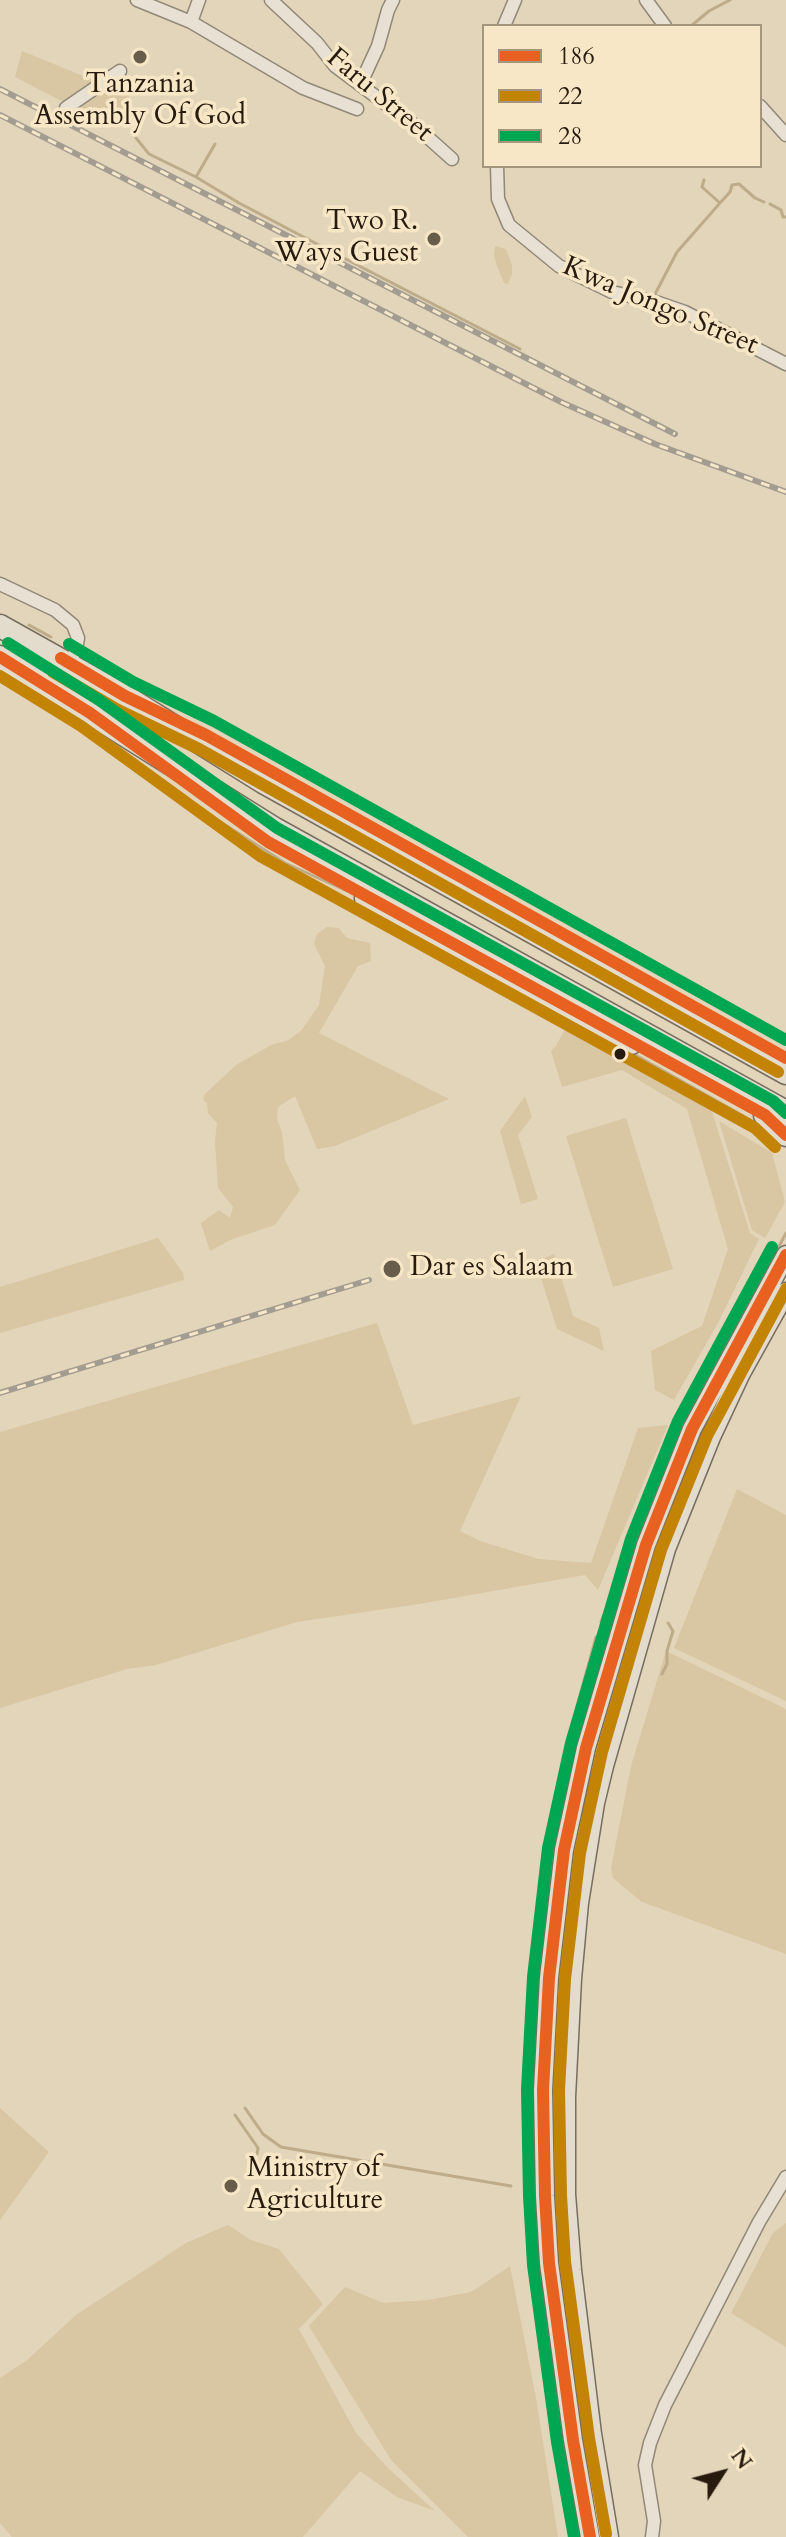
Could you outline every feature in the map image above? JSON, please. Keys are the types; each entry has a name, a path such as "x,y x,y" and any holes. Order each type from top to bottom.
{"highway":[{"path":"0,626 70,663 263,782 786,1073"},
{"path":"0,657 275,829 514,961 775,1114 786,1128"},
{"path":"125,696 219,742 786,1058"},
{"path":"90,713 268,842 551,1000 775,1114 786,1135"}],"main road":[{"path":"590,2537 573,2440 549,2263 545,2196 543,2090 549,1978 564,1850 586,1748 646,1545 692,1429 786,1255"},
{"path":"609,2537 590,2419 566,2194 567,2068 579,1903 604,1766 666,1549 711,1437 740,1375 786,1292"}],"street":[{"path":"137,0 191,22 303,88 357,109"},
{"path":"191,22 199,0"},
{"name":"Faru Street","path":"271,0 317,43 335,66 414,125 452,159"},
{"path":"360,85 378,46 393,0"},
{"path":"505,24 515,0"},
{"path":"646,0 664,24"},
{"path":"66,108 120,71"},
{"path":"762,108 786,135"},
{"name":"Kwa Jongo Street","path":"497,168 498,199 509,225 559,266 612,292 685,312 786,364"},
{"path":"0,584 55,610 73,625 78,638 70,663"},
{"path":"653,2537 654,2521 645,2465 650,2443 665,2405 759,2222 786,2177"}],"shaded area":[{"path":"22,51 110,87 123,74 136,81 114,128 15,77"},
{"path":"495,246 506,249 512,265 508,284 504,283 497,266"},
{"path":"327,927 339,928 347,938 370,943 371,961 358,966 319,1033 449,1099 335,1146 317,1149 295,1096 278,1107 277,1119 282,1132 285,1160 300,1190 275,1225 230,1240 210,1251 201,1223 219,1210 230,1218 233,1207 218,1188 217,1123 208,1113 207,1103 203,1100 205,1094 236,1065 301,1031 319,1005 325,966 314,944 317,934"},
{"path":"567,1025 709,1102 750,1233 759,1239 718,1323 674,1400 655,1390 651,1351 702,1326 728,1249 687,1109 622,1070 562,1087 551,1051"},
{"path":"525,1096 532,1117 518,1135 538,1199 521,1204 500,1131"},
{"path":"626,1118 673,1269 613,1287 566,1136"},
{"path":"719,1121 772,1153 785,1202 765,1238 752,1230"},
{"path":"158,1238 183,1273 184,1280 0,1333 0,1287"},
{"path":"554,1254 573,1316 599,1328 604,1351 557,1329 536,1262"},
{"path":"377,1323 413,1425 521,1396 460,1531 480,1541 538,1559 591,1563 638,1428 668,1425 598,1590 585,1575 297,1622 0,1708 0,1432"},
{"path":"737,1489 786,1515 786,1701 674,1648"},
{"path":"666,1651 786,1709 786,1954 642,1902 613,1878 611,1868 631,1766"},
{"path":"0,2108 49,2152 0,2220"},
{"path":"786,2223 786,2347 731,2313 773,2233"},
{"path":"228,2225 251,2240 279,2249 323,2304 299,2329 356,2433 388,2468 435,2511 397,2497 360,2471 303,2537 12,2537 0,2523 0,2378 26,2361 76,2315 186,2243"},
{"path":"510,2266 536,2398 558,2537 468,2537 391,2460 309,2326 345,2287 383,2303 428,2300 471,2292"}],"waterway":[{"path":"693,24 730,0"},
{"path":"136,138 149,154 196,177 215,144"},
{"path":"196,177 239,203 520,349"},
{"path":"704,180 702,187 720,203 732,185 739,184 764,202"},
{"path":"653,298 677,252 720,203"},
{"path":"770,204 786,217"},
{"path":"29,625 51,637"},
{"path":"94,662 133,682"},
{"path":"0,674 79,720 194,805 285,863 356,895"},
{"path":"630,1052 763,1127"},
{"path":"742,1318 786,1233"},
{"path":"601,1622 641,1516 676,1446"},
{"path":"662,1674 673,1631 668,1623"},
{"path":"553,1839 576,1710 596,1637"},
{"path":"544,1930 550,1857"},
{"path":"533,2035 537,2014"},
{"path":"534,2054 534,2099"},
{"path":"245,2108 263,2134 281,2147 511,2186"},
{"path":"235,2115 258,2148 257,2154"},
{"path":"533,2189 534,2118"},
{"path":"539,2253 544,2326 560,2408"}],"railway":[{"path":"0,89 675,434"},
{"path":"0,115 561,402 655,444 786,492"},
{"path":"0,1393 369,1280"}],"transit line":[{"name":"28","path":"8,643 99,700 277,828 773,1101 786,1113"},
{"name":"28","path":"69,644 133,682 214,721 786,1040"},
{"name":"186","path":"0,657 90,713 268,842 765,1115 786,1135"},
{"name":"186","path":"61,658 125,696 206,735 786,1058"},
{"name":"22","path":"53,672 118,710 199,749 778,1072"},
{"name":"22","path":"0,676 81,726 260,856 755,1128 775,1147"},
{"name":"28","path":"574,2537 557,2442 533,2265 529,2196 527,2089 533,1977 548,1848 571,1743 631,1539 678,1421 772,1247"},
{"name":"186","path":"590,2537 573,2440 549,2263 545,2196 543,2090 549,1978 564,1850 586,1748 646,1545 692,1429 786,1255"},
{"name":"22","path":"606,2534 589,2438 565,2261 561,2195 559,2090 565,1979 580,1853 602,1752 661,1550 707,1436 786,1289"}],"place":[{"name":"Tanzania Assembly Of God","path":"140,57"},
{"name":"Two R. Ways Guest","path":"434,239"},
{"name":"Dar es Salaam","path":"392,1269"},
{"name":"Ministry of Agriculture","path":"231,2186"}]}
